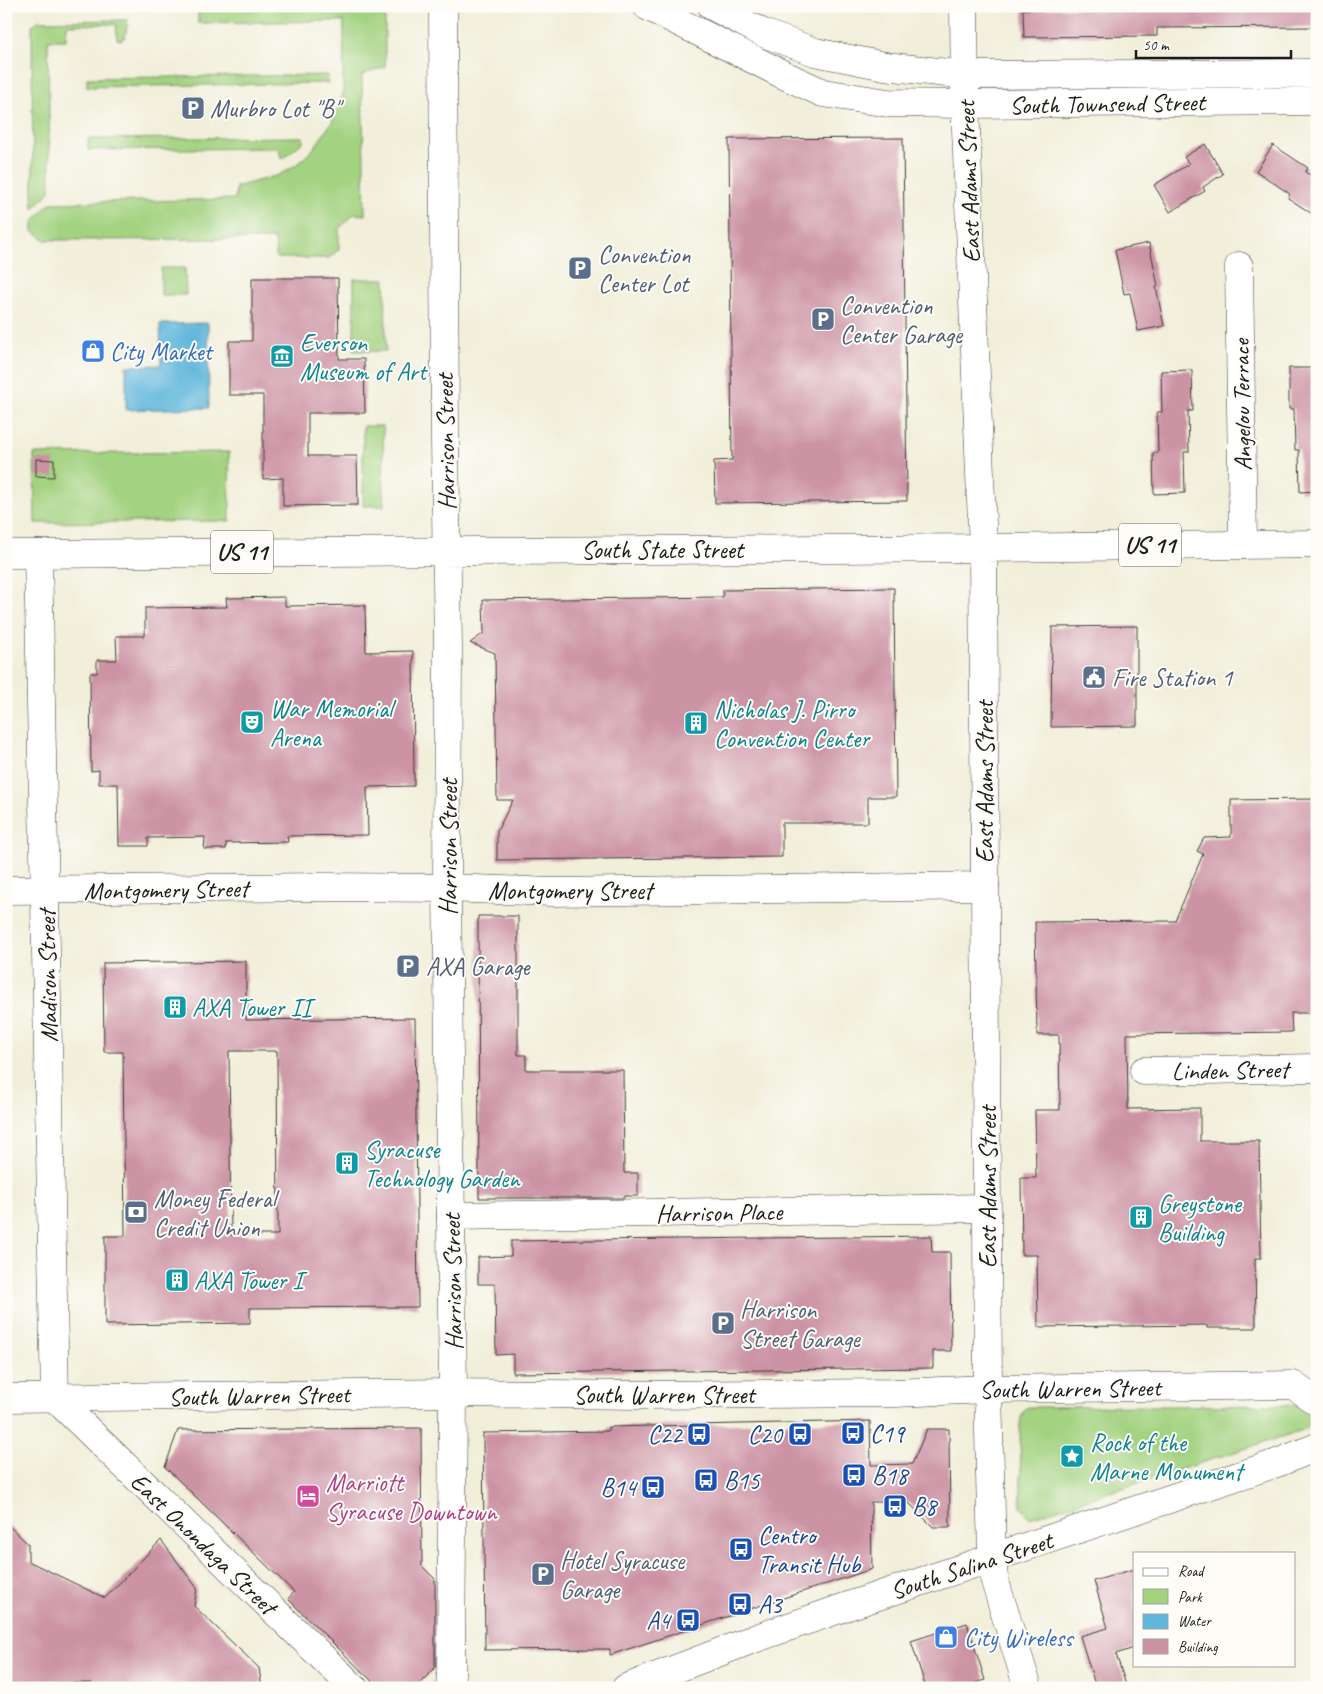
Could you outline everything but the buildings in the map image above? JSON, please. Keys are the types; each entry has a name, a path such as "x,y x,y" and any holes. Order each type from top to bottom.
{"street":[{"name":"Harrison Street","path":"443,6 448,649 447,888 453,1393 450,1688"},
{"name":"South Townsend Street","path":"647,6 784,75 823,92 888,102 965,104 1317,100"},
{"name":"South Townsend Street","path":"712,6 763,33 815,52 885,66 965,75 1317,73"},
{"name":"East Adams Street","path":"964,6 965,104 983,548 986,1208 992,1557 994,1578 1028,1688"},
{"name":"Angelou Terrace","path":"1239,266 1243,545"},
{"name":"South State Street","path":"6,554 1317,544"},
{"name":"Madison Street","path":"38,554 55,1398"},
{"name":"Montgomery Street","path":"6,890 323,887 447,888 562,892 985,886"},
{"name":"Linden Street","path":"1144,1071 1317,1068"},
{"name":"Harrison Place","path":"451,1216 986,1208"},
{"name":"South Warren Street","path":"6,1398 453,1393 640,1395 886,1393 988,1389 1293,1385 1317,1402"},
{"name":"East Onondaga Street","path":"55,1398 354,1688"},
{"name":"South Salina Street","path":"626,1688 751,1640 992,1557 1277,1463 1317,1447"}],"green space":[{"path":"198,6 385,6 385,67 362,75 365,215 354,214 339,229 339,249 329,258 276,258 275,239 45,240 33,231 33,222 50,203 235,199 236,187 279,175 299,163 314,148 332,122 343,94 344,21 198,23"},
{"path":"128,20 125,37 121,40 117,39 116,24 67,25 66,40 48,40 50,192 33,209 32,26 38,21"},
{"path":"328,75 328,83 87,87 87,78"},
{"path":"303,137 303,142 283,158 281,158 279,148 88,150 88,139"},
{"path":"161,268 185,268 186,295 161,295"},
{"path":"354,279 385,279 386,351 354,351"},
{"path":"363,426 383,426 384,506 363,506"},
{"path":"229,452 230,521 35,523 34,454"},
{"path":"1301,1405 1309,1416 1306,1429 1030,1518 1021,1507 1020,1424 1023,1412 1028,1407"}],"water":[{"path":"208,323 209,408 126,410 126,366 161,365 160,324"}],"place":[{"name":"Murbro Lot \"B\"","path":"193,108"},
{"name":"Convention Center Lot","path":"580,268"},
{"name":"Convention Center Garage","path":"823,319"},
{"name":"City Market","path":"93,351"},
{"name":"Everson Museum of Art","path":"282,356"},
{"name":"Fire Station 1","path":"1094,677"},
{"name":"War Memorial Arena","path":"252,722"},
{"name":"Nicholas J. Pirro Convention Center","path":"696,723"},
{"name":"AXA Garage","path":"408,966"},
{"name":"AXA Tower II","path":"175,1007"},
{"name":"Syracuse Technology Garden","path":"347,1163"},
{"name":"Money Federal Credit Union","path":"136,1212"},
{"name":"Greystone Building","path":"1141,1217"},
{"name":"AXA Tower I","path":"177,1280"},
{"name":"Harrison Street Garage","path":"723,1323"},
{"name":"C19","path":"853,1433"},
{"name":"C22","path":"699,1434"},
{"name":"C20","path":"800,1434"},
{"name":"Rock of the Marne Monument","path":"1072,1456"},
{"name":"B18","path":"854,1475"},
{"name":"B15","path":"706,1480"},
{"name":"B14","path":"653,1487"},
{"name":"Marriott Syracuse Downtown","path":"308,1496"},
{"name":"B8","path":"895,1506"},
{"name":"Centro Transit Hub","path":"741,1549"},
{"name":"Hotel Syracuse Garage","path":"543,1574"},
{"name":"A3","path":"740,1604"},
{"name":"A4","path":"688,1620"},
{"name":"City Wireless","path":"946,1637"}]}
